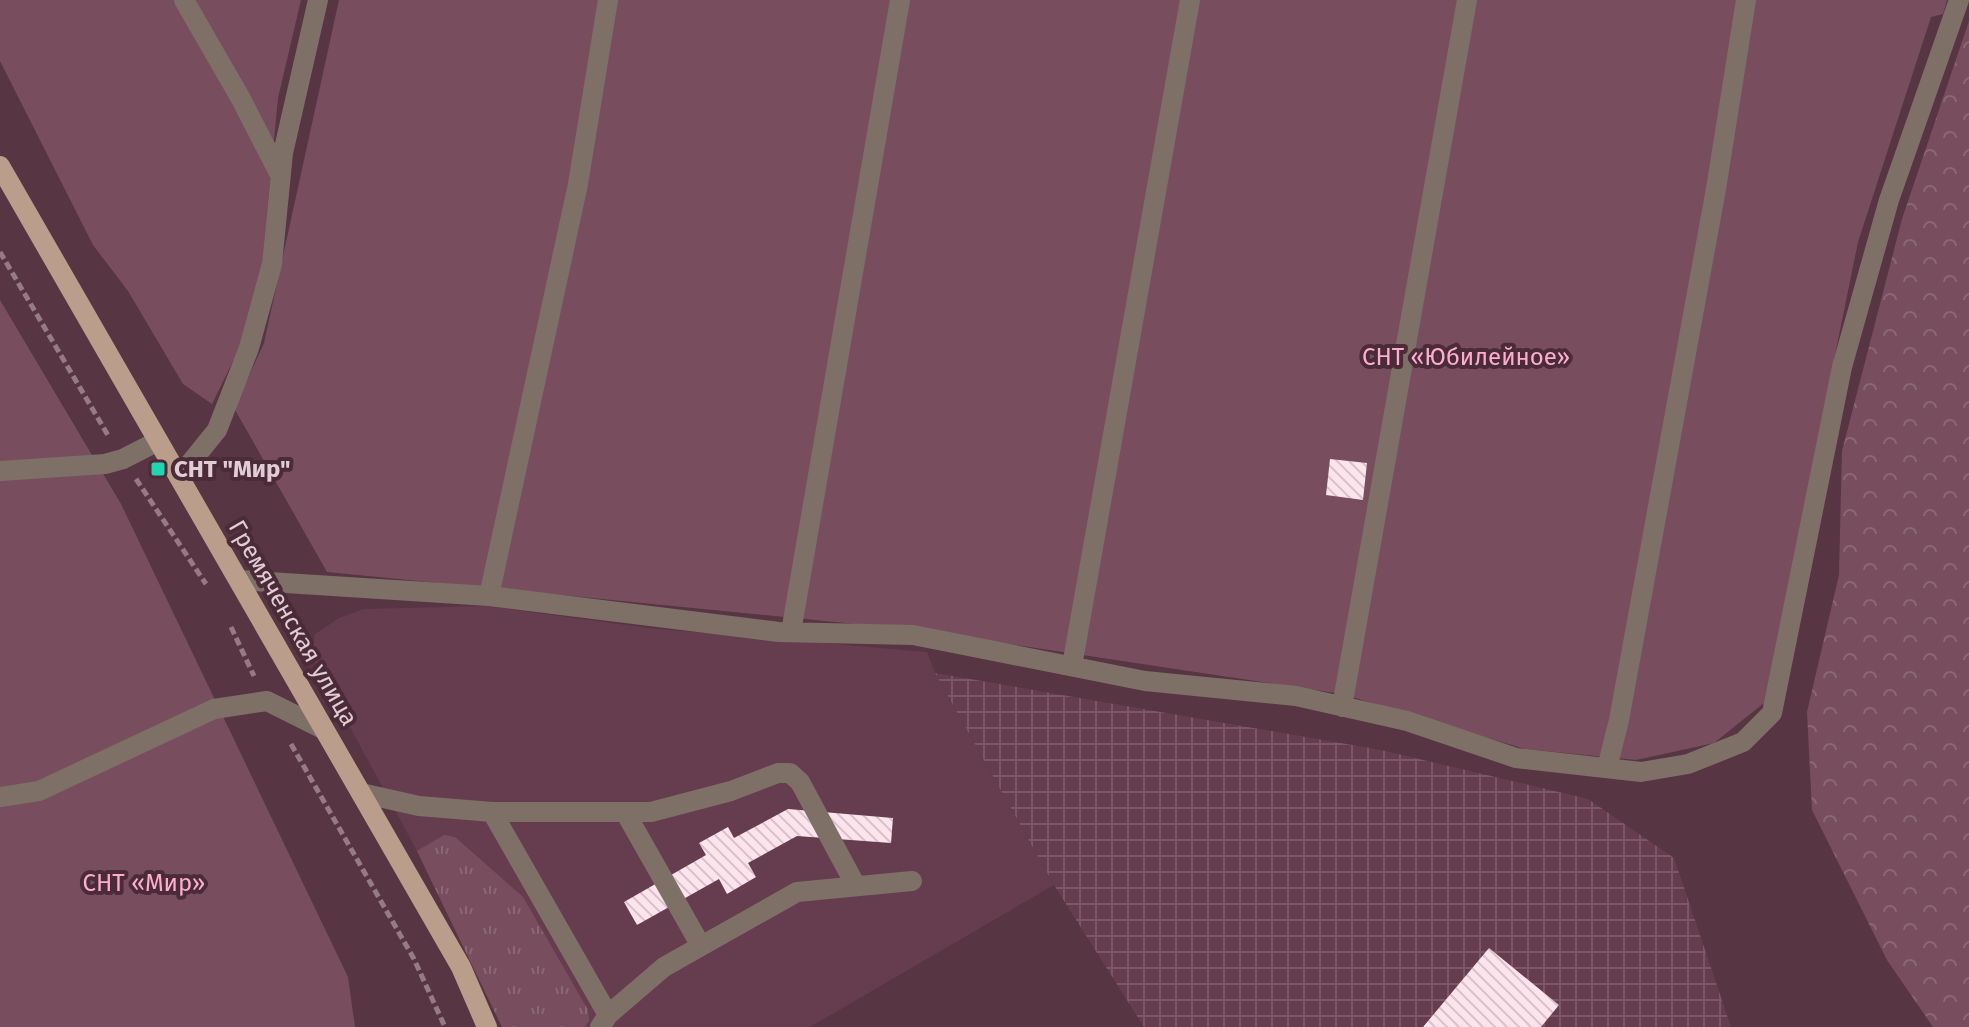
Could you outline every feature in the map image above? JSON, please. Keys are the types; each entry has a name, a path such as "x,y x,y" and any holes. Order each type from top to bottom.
{"main road":[{"name":"Гремяченская улица","path":"0,166 461,967 487,1027"}],"street":[{"path":"184,0 241,99 281,177"},
{"path":"179,477 217,430 249,348 272,264 281,177 300,67 318,0"},
{"path":"489,596 578,184 608,0"},
{"path":"791,632 900,0"},
{"path":"1072,666 1190,0"},
{"path":"1342,707 1467,0"},
{"path":"1607,768 1622,705 1702,266 1746,0"},
{"path":"239,580 489,596 791,632 913,635 1145,681 1296,696 1407,721 1516,758 1641,772 1688,764 1743,742 1772,713 1842,367 1889,200 1959,0"},
{"path":"0,471 105,464 123,459 158,441"},
{"path":"0,797 39,791 214,709 267,701 323,729"},
{"path":"361,793 419,806 492,812 651,812 731,791 778,773 790,773 800,782 856,886"},
{"path":"492,812 604,1021 664,967 797,892 912,881"},
{"path":"625,812 701,946"}],"path":[{"path":"0,252 123,459 212,594"},
{"path":"227,619 267,701"},
{"path":"290,742 414,959 445,1027"}],"shaded area":[{"path":"485,606 649,628 927,652 935,673 1054,885 810,1027 502,1027 417,851 311,655 315,634 339,618 363,609"},
{"path":"935,673 1381,750 1588,799 1674,858 1731,1027 1144,1027 1054,885"}],"green space":[{"path":"0,0 301,0 278,98 262,266 240,347 212,404 183,384 128,291 93,245 0,61"},
{"name":"СНТ «Юбилейное»","path":"339,0 1947,0 1943,14 1931,17 1858,242 1764,703 1714,743 1636,760 1525,749 1342,694 916,630 327,572 234,408 264,343"},
{"path":"1969,21 1969,1027 1933,1027 1887,960 1812,810 1807,712 1839,575 1842,451 1902,219"},
{"name":"СНТ «Мир»","path":"0,300 121,504 348,977 355,1027 0,1027"},
{"path":"444,835 455,837 523,897 588,1010 589,1021 584,1027 502,1027 417,851"}],"building":[{"path":"1330,459 1367,463 1363,500 1326,495"},
{"path":"788,809 893,818 891,843 797,836 748,863 756,877 727,894 719,879 637,925 624,902 706,855 699,843 728,827 734,838"},
{"path":"1489,948 1559,1005 1541,1027 1423,1027"}],"place":[{"name":"СНТ \"Мир\"","path":"158,469"}]}
